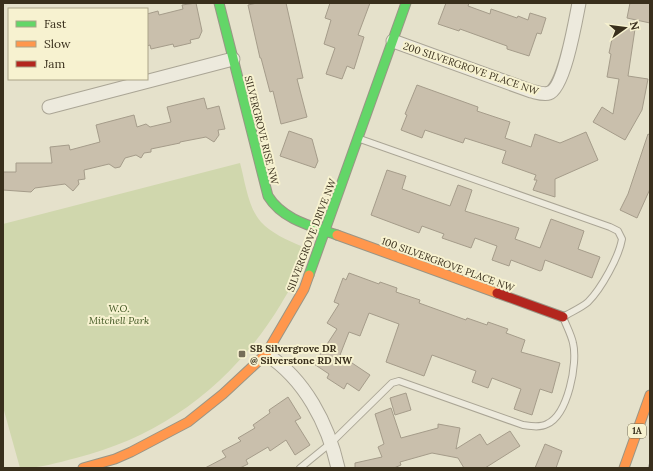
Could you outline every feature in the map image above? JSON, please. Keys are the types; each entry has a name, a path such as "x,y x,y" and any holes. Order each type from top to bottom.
{"main road":[{"name":"SILVERGROVE RISE NW","path":"219,3 268,196 275,206 285,215 325,231"},
{"name":"SILVERGROVE DRIVE NW","path":"83,468 117,464 188,422 223,394 266,354 304,289 406,3"},
{"name":"100 SILVERGROVE PLACE NW","path":"325,231 563,317"},
{"name":"1A","path":"624,468 650,395"}],"street":[{"name":"200 SILVERGROVE PLACE NW","path":"393,41 531,91 550,93 554,90 562,77 579,3"},
{"path":"48,107 233,59"},
{"path":"266,354 283,365 306,394 324,422 332,442 338,468"}],"lane":[{"path":"300,468 332,442 385,389 392,383 399,381 523,425 532,427 546,425 556,418 563,407 573,368 573,344 563,317 587,303 601,283 620,250 622,239 618,231 358,139"}],"green space":[{"name":"W.O. Mitchell Park","path":"240,163 250,202 261,222 274,233 301,246 301,262 297,276 281,304 262,332 242,358 219,381 194,402 139,436 76,458 35,467 20,468 3,407 3,224"}],"building":[{"path":"196,3 202,31 199,38 190,40 191,43 174,47 173,44 151,49 150,45 148,46 148,14 158,11 159,15 183,9 182,5"},
{"path":"257,3 286,3 303,78 297,79 307,117 281,124 273,91 270,92 260,58 248,5"},
{"path":"330,3 370,3 358,35 364,37 354,69 347,66 342,79 326,74 335,48 324,44 331,20 325,18"},
{"path":"446,3 469,3 468,6 490,14 491,9 517,18 518,16 528,20 530,13 546,18 541,34 537,33 529,56 507,49 507,46 460,29 459,31 438,24"},
{"path":"630,3 650,3 650,23 627,18"},
{"path":"615,25 635,29 628,76 648,79 642,110 625,140 593,122 602,107 613,114 619,79 607,77 611,54 609,53"},
{"path":"417,85 478,107 477,111 510,122 505,138 531,147 535,134 560,143 586,132 598,160 555,179 555,197 533,190 537,180 534,180 536,175 502,163 506,151 465,138 463,143 425,130 422,138 401,130 407,115 405,114"},
{"path":"204,98 207,109 219,106 225,129 218,130 219,135 214,142 206,137 180,142 151,149 151,152 144,153 141,158 136,155 125,158 120,167 115,168 109,164 84,170 85,179 78,180 79,184 73,191 65,184 35,188 31,192 3,190 3,172 16,172 16,163 52,163 50,147 69,145 70,150 100,142 96,125 134,115 137,127 146,124 150,127 171,122 167,107"},
{"path":"289,131 312,139 318,161 315,168 280,156"},
{"path":"648,134 650,135 650,189 637,218 620,210 628,194"},
{"path":"387,170 406,176 402,189 450,206 458,185 472,190 465,211 519,228 515,239 540,248 551,219 584,231 578,249 600,257 592,278 545,260 542,270 540,271 511,260 509,266 492,260 497,246 475,238 471,248 442,238 444,234 422,226 419,233 371,215"},
{"path":"349,273 379,284 380,282 397,288 396,292 420,300 419,303 466,320 467,318 487,325 488,322 508,329 506,333 525,340 521,352 560,363 552,393 540,389 532,415 514,409 521,389 492,378 488,388 472,382 476,371 432,355 424,376 386,362 399,324 369,313 360,336 349,332 340,355 370,375 359,391 347,383 344,389 327,378 329,374 314,364 337,329 327,323 339,304 334,302 343,278 346,280"},
{"path":"406,393 411,410 395,415 390,398"},
{"path":"288,397 301,418 295,421 310,445 295,455 286,440 270,451 268,447 246,460 248,464 240,468 205,468 226,457 222,451 241,441 238,438 255,428 253,425 270,413 269,410"},
{"path":"391,408 401,438 438,428 438,424 460,428 456,449 480,434 487,445 510,431 520,446 485,468 464,468 458,458 432,453 400,462 401,465 394,468 355,468 355,463 382,457 378,447 384,444 375,414"},
{"path":"545,444 562,451 556,468 535,468"}],"tram line":[{"path":"648,468 650,462"}],"traffic: fast":[{"path":"219,3 268,196 281,211 290,217 337,235"},
{"path":"309,275 406,3"}],"traffic: slow":[{"path":"337,235 497,293"},
{"path":"83,468 115,459 131,452 188,422 223,394 266,354 304,289 309,275"},
{"path":"624,468 650,395"}],"traffic: jam":[{"path":"497,293 563,317"}],"place":[{"name":"SB Silvergrove DR @ Silverstone RD NW","path":"242,354"}]}
